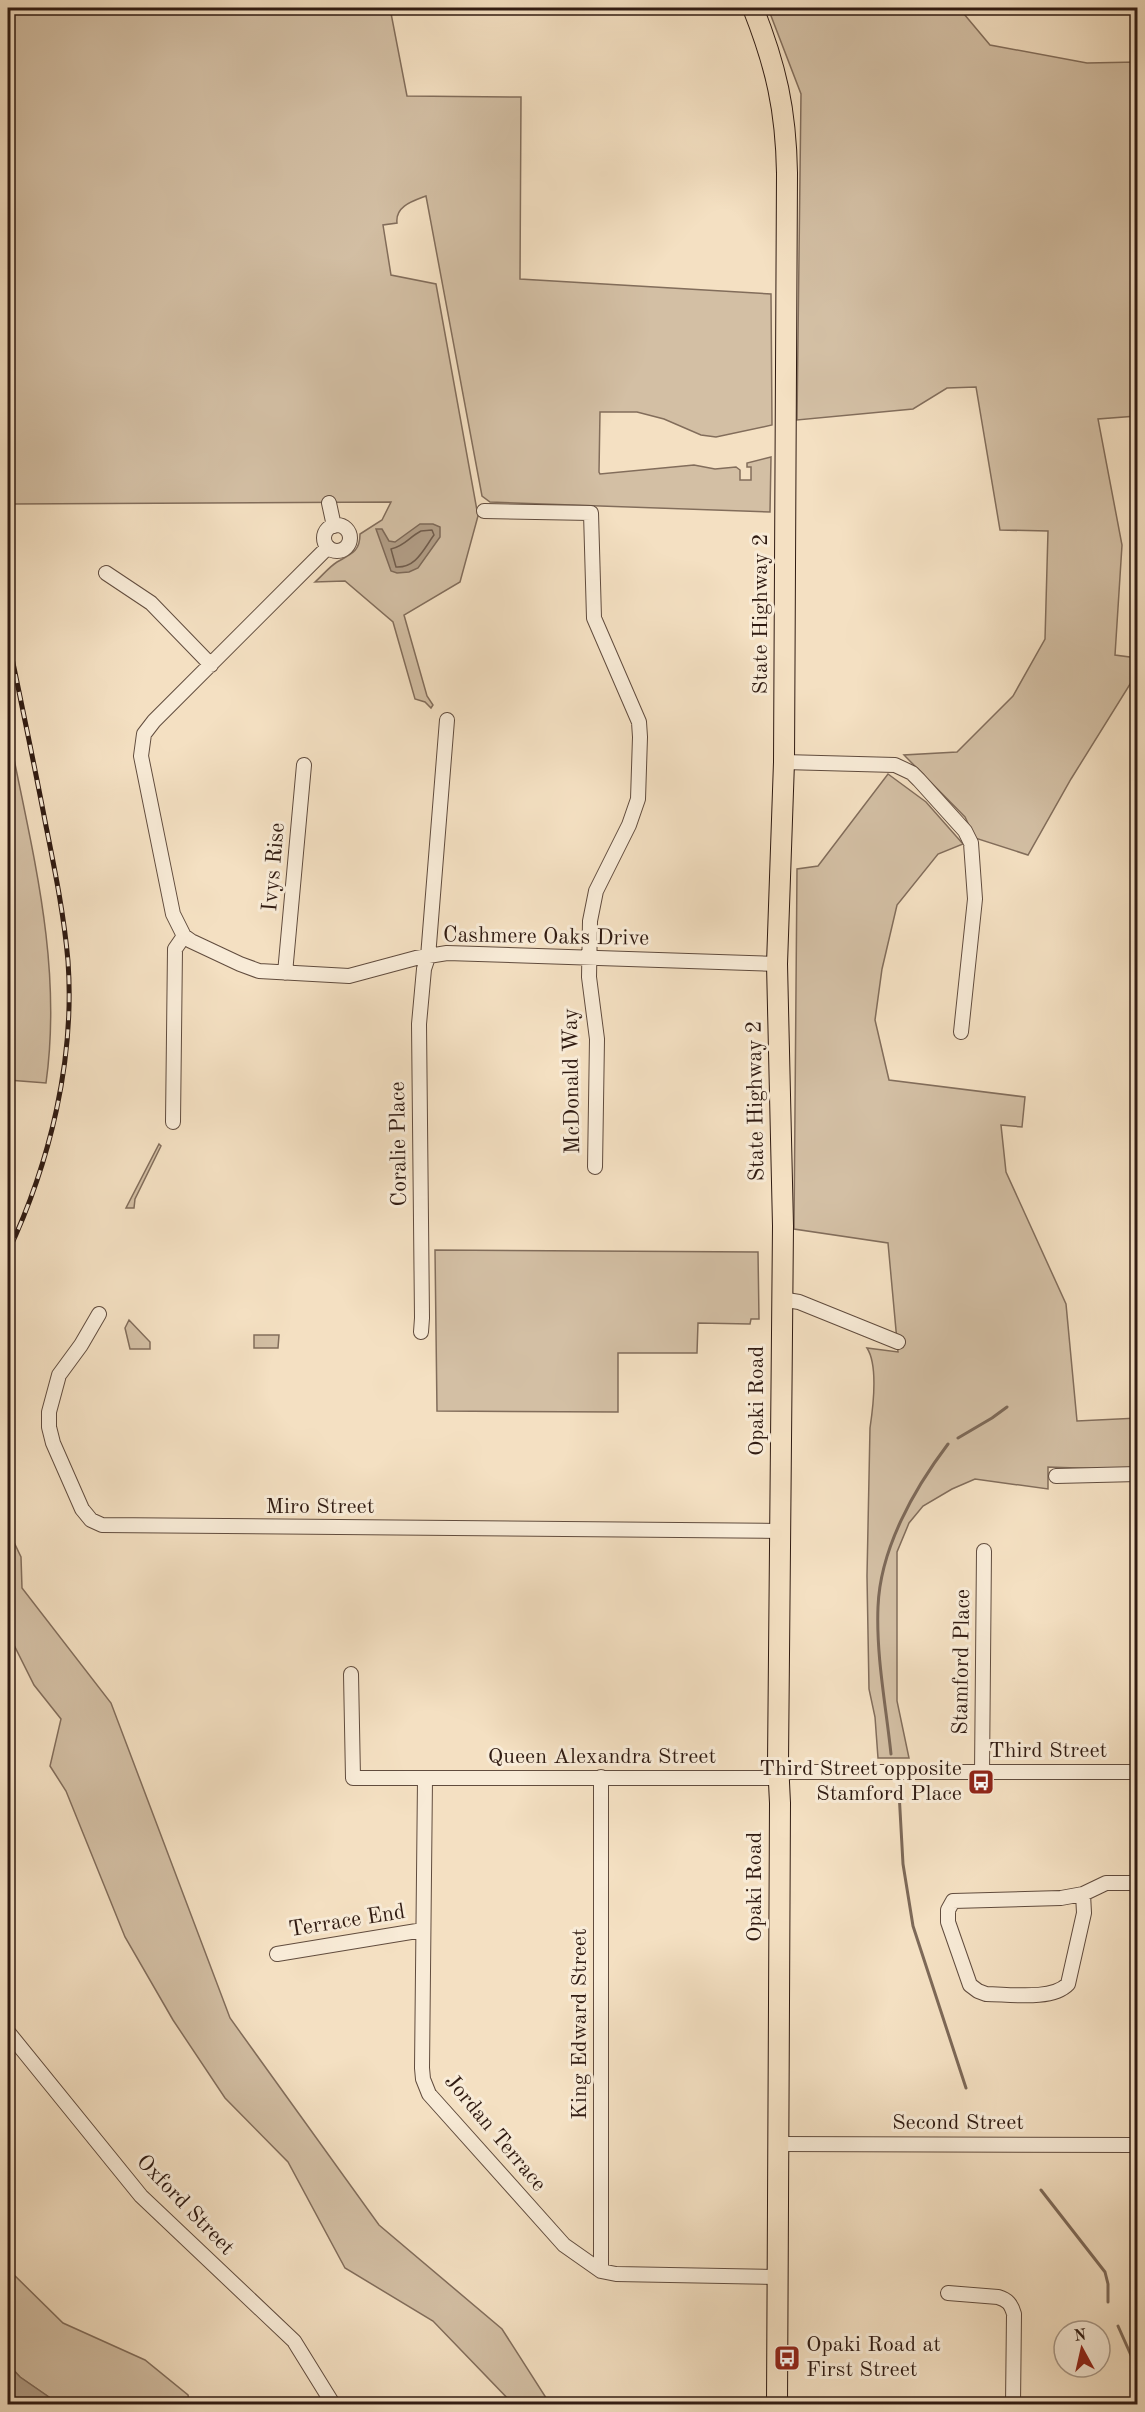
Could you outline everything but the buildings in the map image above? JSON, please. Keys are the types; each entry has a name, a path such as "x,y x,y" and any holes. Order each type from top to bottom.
{"highway":[{"name":"State Highway 2","path":"753,8 780,90 786,146 784,762 777,964 783,1226"},
{"name":"Opaki Road","path":"777,2404 783,1226"}],"street":[{"path":"329,503 334,526"},
{"name":"McDonald Way","path":"484,511 591,513 594,618 639,722 638,799 634,813 596,891 590,921 589,958 597,1039 595,1167"},
{"path":"334,526 346,529 350,540 343,550 335,551 328,547 325,535 334,526"},
{"path":"173,1122 175,949 184,936 173,914 141,756 141,745 144,734 154,721 328,547"},
{"path":"106,573 151,603 211,665"},
{"name":"Coralie Place","path":"421,1332 419,1024 424,969 428,957 447,720"},
{"path":"784,762 895,765 903,768 919,780 964,831 970,843 975,898 961,1032"},
{"name":"Ivys Rise","path":"285,973 304,765"},
{"name":"Cashmere Oaks Drive","path":"184,936 250,969 285,973 349,976 416,958 447,953 777,964"},
{"path":"781,1299 799,1302 898,1342"},
{"name":"Miro Street","path":"99,1314 81,1345 58,1375 49,1412 49,1427 52,1443 82,1509 91,1520 102,1525 780,1530"},
{"path":"1056,1476 1137,1474"},
{"name":"Stamford Place","path":"982,1773 984,1551"},
{"name":"Queen Alexandra Street","path":"351,1674 354,1778 770,1778 779,1775"},
{"name":"Third Street","path":"779,1775 789,1772 1137,1772"},
{"name":"King Edward Street","path":"601,1777 601,2271"},
{"name":"Jordan Terrace","path":"425,1779 422,2068 423,2079 429,2094 564,2244 601,2271 616,2274 777,2277"},
{"path":"1083,1894 1084,1913 1068,1984 1062,1990 1053,1994 986,1994 978,1992 970,1985 948,1922 948,1910 953,1901 1061,1898 1083,1894 1106,1883 1137,1883"},
{"name":"Terrace End","path":"278,1953 423,1930"},
{"name":"Oxford Street","path":"8,2032 141,2196 294,2341 333,2404"},
{"name":"Second Street","path":"779,2144 1137,2145"},
{"path":"948,2293 998,2297 1005,2299 1012,2307 1014,2314 1013,2404"}],"shaded area":[{"path":"8,8 390,8 407,96 521,97 520,279 771,294 772,425 716,437 701,435 664,419 637,412 600,412 599,472 600,474 694,465 715,469 736,467 740,470 740,480 751,480 751,467 747,467 747,463 771,457 770,512 490,502 482,496 426,196 402,208 397,217 397,223 383,225 391,275 436,284 478,516 460,582 404,615 427,696 433,705 431,708 425,702 415,699 393,622 345,581 315,582 334,564 354,552 360,540 360,534 382,520 391,502 10,504 8,495"},
{"path":"768,8 959,8 990,45 1087,63 1137,62 1137,416 1098,419 1122,545 1115,655 1137,658 1137,673 1071,779 1028,855 975,838 965,817 904,755 957,752 1013,696 1045,639 1048,531 1000,530 976,387 947,388 913,409 797,420 801,94"},
{"path":"8,729 35,861 48,949 50,1038 46,1083 8,1080"},
{"path":"888,774 926,802 963,844 938,854 897,905 882,969 875,1020 889,1080 1025,1097 1022,1127 1001,1125 1006,1172 1066,1304 1077,1421 1138,1418 1137,1470 1048,1467 1048,1489 975,1479 923,1506 909,1523 897,1552 897,1701 909,1758 878,1758 875,1717 869,1689 867,1576 870,1428 874,1376 867,1348 898,1352 888,1243 794,1229 797,869 818,866"},
{"path":"159,1144 161,1146 135,1199 134,1208 126,1208"},
{"path":"435,1250 758,1252 759,1319 751,1319 750,1324 698,1323 697,1353 618,1353 618,1412 437,1411"},
{"path":"129,1320 150,1342 150,1349 130,1349 125,1328"},
{"path":"254,1335 279,1335 278,1348 254,1348"},
{"path":"8,1515 11,1536 21,1557 22,1588 111,1703 230,2018 379,2225 502,2329 550,2404 513,2404 433,2321 345,2268 288,2162 225,2098 173,2020 125,1937 66,1791 50,1766 61,1719 34,1685 8,1633"},
{"path":"8,2269 63,2323 145,2360 188,2395 190,2404 59,2404 20,2377 8,2364"}],"water":[{"path":"420,524 433,524 440,527 440,537 418,568 409,572 391,571 376,529 382,529 389,541 395,542"},
{"path":"8,2364 20,2377 59,2404 23,2404 8,2390"}],"waterway":[{"path":"958,1438 1007,1407"},
{"path":"891,1754 878,1644 880,1585 892,1542 911,1500 948,1444"},
{"path":"899,1792 903,1864 913,1926 966,2088"},
{"path":"1041,2190 1105,2272 1108,2302"},
{"path":"1118,2326 1138,2371"}],"railway":[{"path":"8,639 59,893 68,961 69,998 63,1073 56,1110 36,1183 8,1252"}],"place":[{"name":"Third Street opposite Stamford Place","path":"981,1782"},
{"name":"Opaki Road at First Street","path":"787,2358"}]}
